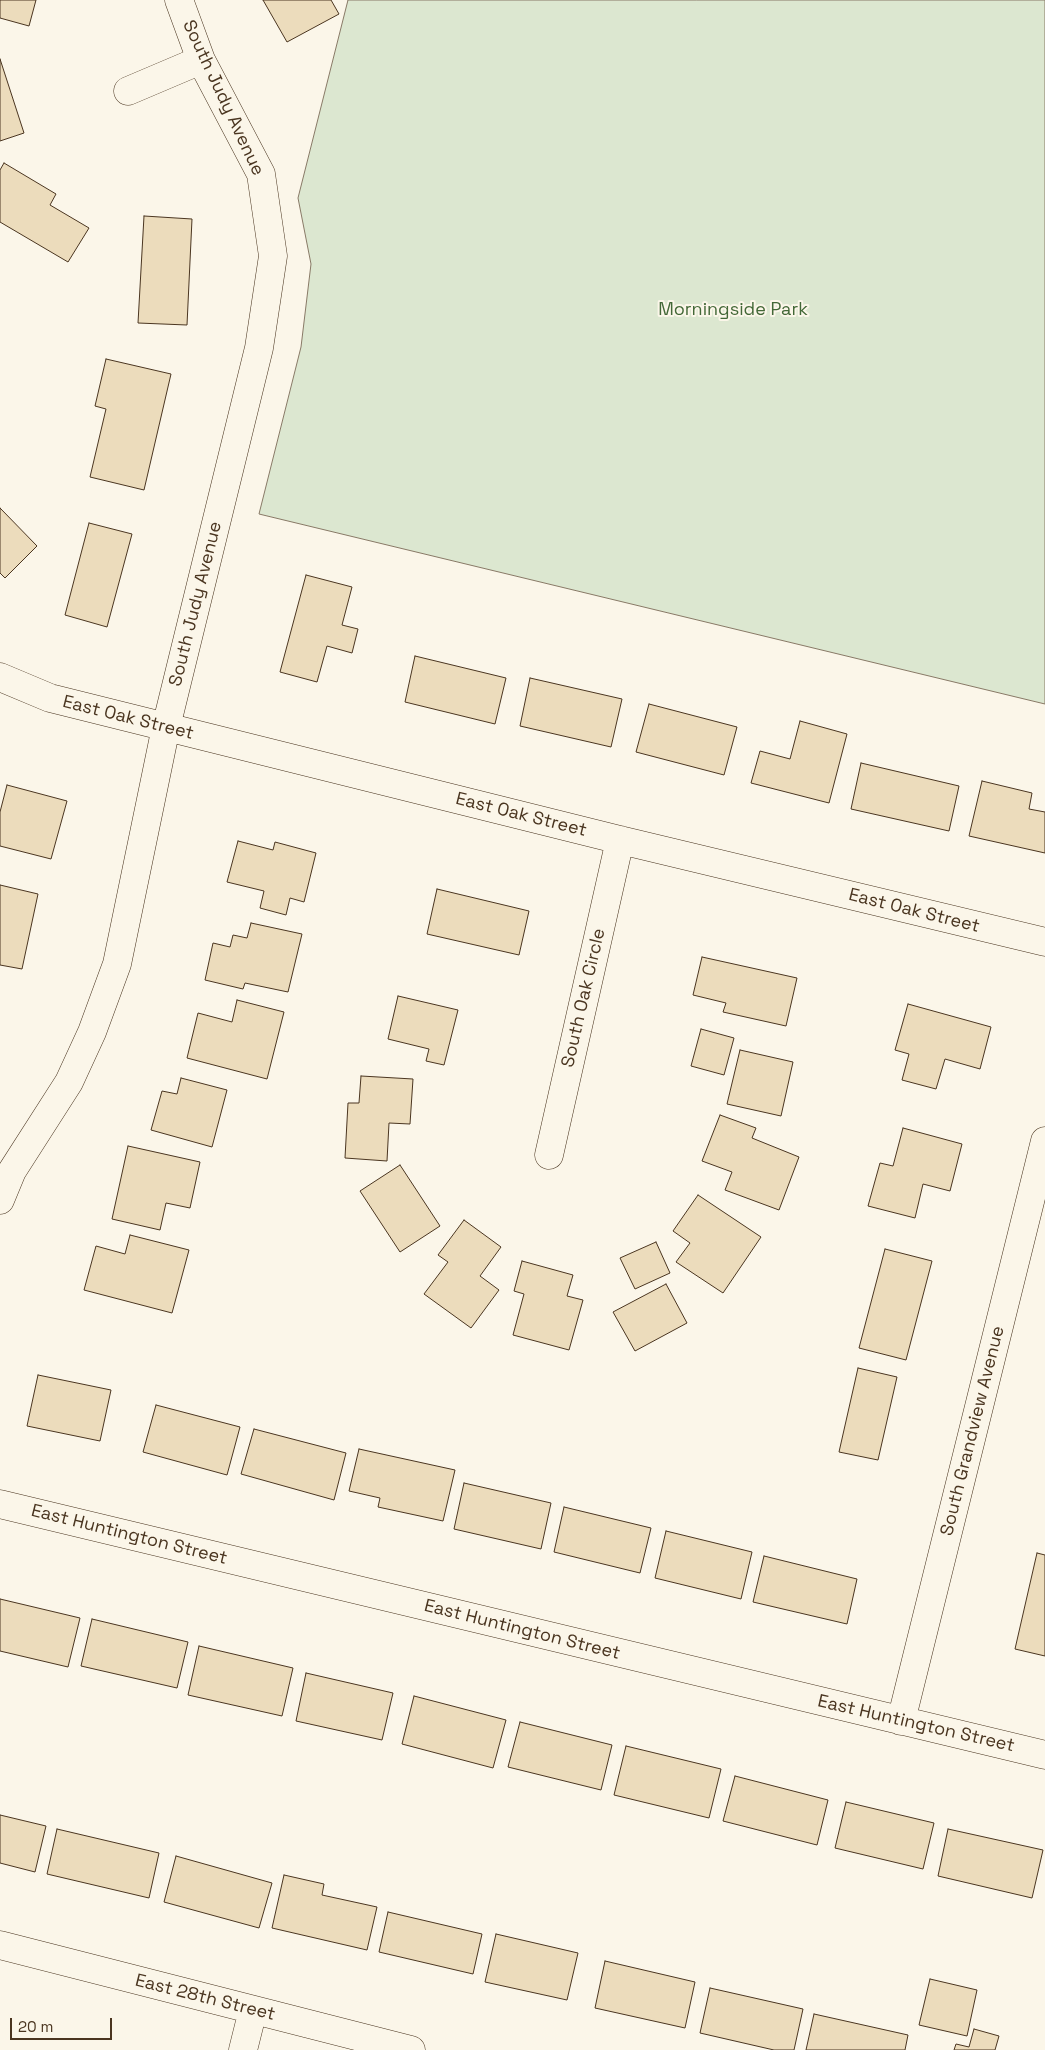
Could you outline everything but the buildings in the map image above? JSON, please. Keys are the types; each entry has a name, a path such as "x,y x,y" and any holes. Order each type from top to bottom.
{"street":[{"name":"South Judy Avenue","path":"0,1200 12,1171 69,1082 92,1032 117,964 166,727 260,348 274,256 261,174 201,60 179,0"},
{"path":"128,91 201,60"},
{"name":"East Oak Street","path":"0,677 50,698 620,840 1045,942"},
{"name":"South Oak Circle","path":"549,1155 620,840"},
{"name":"South Grandview Avenue","path":"901,1721 1045,1141"},
{"name":"East Huntington Street","path":"0,1504 1045,1755"},
{"name":"East 28th Street","path":"0,1945 411,2050"},
{"path":"243,2050 253,2010"}],"green space":[{"name":"Morningside Park","path":"348,0 1045,0 1045,704 259,514 301,347 311,264 298,198"}]}
